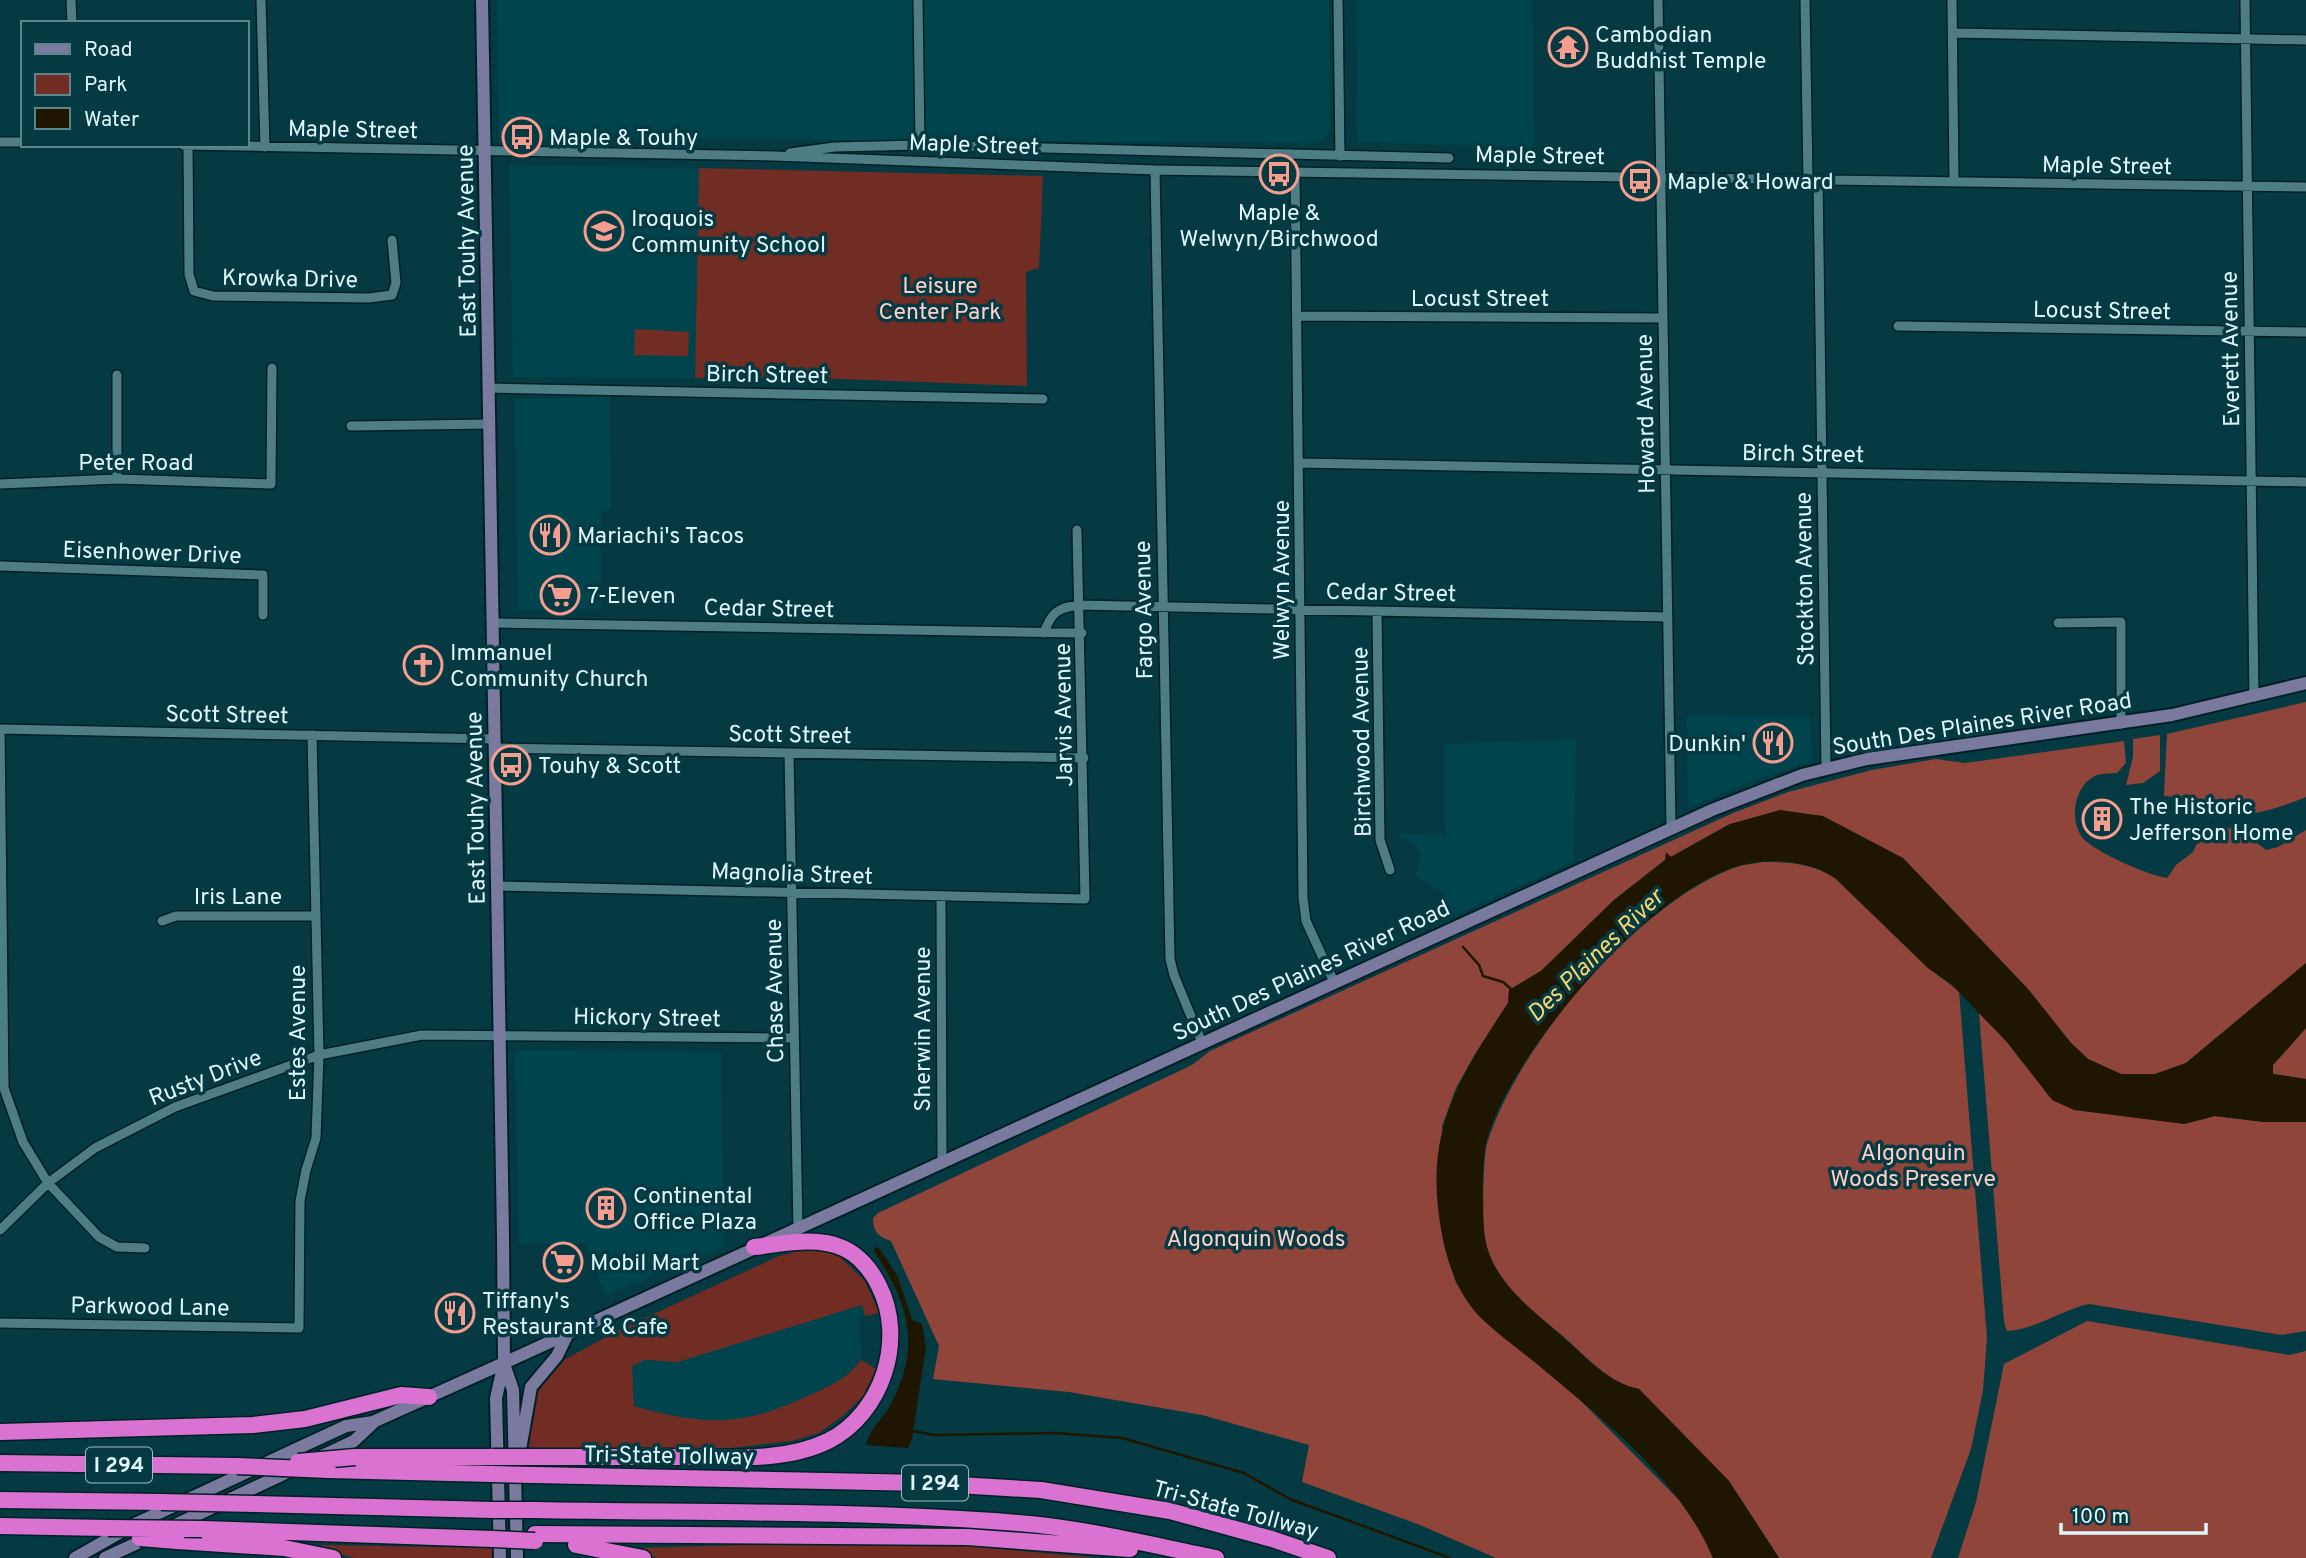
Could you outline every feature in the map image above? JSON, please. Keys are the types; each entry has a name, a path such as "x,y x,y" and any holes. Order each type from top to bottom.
{"highway":[{"path":"270,1467 327,1457 751,1457 813,1446 829,1440 855,1420 876,1391 890,1356 892,1335 889,1313 875,1277 855,1255 830,1244 810,1242 754,1247"},
{"path":"0,1432 253,1425 305,1419 401,1395 429,1397"},
{"name":"Tri-State Tollway","path":"0,1463 237,1466 492,1475 925,1483 1041,1490 1170,1511 1272,1539 1328,1558"},
{"name":"I 294","path":"0,1500 897,1517 1019,1523 1088,1533 1216,1558"},
{"path":"0,1525 102,1530 323,1532 375,1529 535,1538 967,1537 1175,1551"},
{"path":"102,1530 177,1541 284,1548 333,1558"},
{"path":"535,1538 643,1558"}],"main road":[{"name":"East Touhy Avenue","path":"482,0 504,1363 496,1398 500,1558"},
{"name":"South Des Plaines River Road","path":"75,1558 135,1524 335,1431 373,1422 429,1397 1671,827 1826,768 1895,754 2121,724 2254,697 2306,682"},
{"path":"515,1469 524,1436 526,1404 531,1387 558,1356 568,1333"},
{"name":"East Touhy Avenue","path":"504,1363 513,1390 517,1558"},
{"name":"South Des Plaines River Road","path":"105,1558 354,1441 373,1422"}],"street":[{"path":"71,0 72,21"},
{"path":"261,0 265,147"},
{"path":"918,0 920,145"},
{"path":"1338,0 1340,156"},
{"name":"Howard Avenue","path":"1658,0 1671,827"},
{"name":"Stockton Avenue","path":"1805,0 1813,179 1826,768"},
{"path":"1952,0 1954,181"},
{"name":"Everett Avenue","path":"2245,0 2254,697"},
{"path":"1953,33 2306,40"},
{"path":"0,142 21,142"},
{"name":"Maple Street","path":"774,156 835,147 920,145 1449,158"},
{"name":"Krowka Drive","path":"188,147 188,274 194,291 213,296 369,298 392,295 396,283 392,240"},
{"name":"Maple Street","path":"248,147 774,156 1155,170 2306,187"},
{"name":"Fargo Avenue","path":"1155,170 1170,959 1202,1043"},
{"name":"Welwyn Avenue","path":"1295,171 1303,898 1306,921 1334,982"},
{"name":"Locust Street","path":"1297,316 1663,318"},
{"name":"Locust Street","path":"1898,326 2306,332"},
{"name":"Peter Road","path":"0,484 117,479 271,484 272,369"},
{"path":"117,375 117,479"},
{"name":"Birch Street","path":"489,388 1044,399"},
{"path":"351,426 489,424"},
{"name":"Birch Street","path":"1300,463 2306,482"},
{"name":"Jarvis Avenue","path":"1077,530 1078,605 1082,633 1085,899"},
{"name":"Eisenhower Drive","path":"0,566 263,575 263,615"},
{"name":"Cedar Street","path":"1044,633 1050,616 1059,608 1078,605 1668,617"},
{"name":"Birchwood Avenue","path":"1377,611 1380,840 1390,870"},
{"path":"2058,623 2121,622 2121,724"},
{"name":"Cedar Street","path":"493,623 1082,633"},
{"path":"0,729 4,1088 23,1142 48,1183 99,1237 117,1247 145,1248"},
{"name":"Scott Street","path":"0,729 312,735 789,753 1084,758"},
{"name":"Estes Avenue","path":"299,1328 300,1201 316,1138 319,1055 312,735"},
{"name":"Chase Avenue","path":"789,753 798,1228"},
{"name":"Magnolia Street","path":"497,886 1085,899"},
{"name":"Sherwin Avenue","path":"941,897 942,1161"},
{"name":"Iris Lane","path":"162,921 176,916 315,916"},
{"name":"Rusty Drive","path":"0,1230 48,1183 95,1148 175,1107 319,1055 422,1035 500,1035"},
{"name":"Hickory Street","path":"500,1035 794,1038"},
{"name":"Parkwood Lane","path":"0,1323 299,1328"}],"shaded area":[{"path":"497,0 1329,0 1330,131 1321,143 499,138"},
{"path":"1356,0 1532,0 1534,147 1357,142"},
{"name":"Iroquois Community School","path":"509,165 699,168 695,378 513,377"},
{"path":"610,397 611,511 601,510 601,609 518,610 515,399"},
{"path":"1687,715 1810,717 1812,761 1755,780 1688,808"},
{"path":"1576,739 1574,861 1445,920 1444,894 1416,877 1420,856 1417,846 1396,834 1445,835 1444,744"},
{"path":"515,1050 721,1052 724,1247 605,1296 586,1243 519,1244"},
{"path":"857,1286 865,1316 859,1318 861,1360 824,1408 754,1433 550,1391"}],"green space":[{"name":"Leisure Center Park","path":"699,168 1043,176 1039,268 1026,272 1027,386 814,378 695,378"},
{"path":"635,329 689,332 688,356 634,355"},
{"path":"2306,702 2306,797 2258,812 2220,817 2207,816 2204,799 2164,796 2167,734"},
{"path":"2160,735 2160,771 2143,783 2126,785 2133,757 2133,739"},
{"name":"Algonquin Woods","path":"2124,741 2126,763 2117,773 2097,775 2087,781 2077,798 2075,808 2077,827 2081,835 2087,842 2114,858 2167,878 2176,865 2193,852 2206,825 2241,830 2266,850 2278,847 2306,830 2306,963 2186,1063 2155,1074 2121,1074 2088,1059 2071,1043 2028,989 1903,858 1730,824 1665,860 1614,900 1541,971 1509,990 1508,1003 1456,1088 1442,1126 1444,1245 1456,1283 1478,1315 1579,1399 1681,1502 1702,1533 1713,1558 1496,1558 1420,1525 1302,1482 1309,1445 1202,1415 1069,1392 933,1379 939,1346 891,1241 875,1230 873,1218 878,1213 1192,1065 1210,1051 1733,813 1788,792 1872,770 1936,759 1965,763"},
{"name":"Algonquin Woods Preserve","path":"1762,862 1800,864 1835,878 1928,968 1959,991 1987,1338 1983,1390 1971,1449 1931,1558 1779,1558 1729,1481 1639,1389 1627,1386 1606,1374 1535,1314 1504,1280 1489,1254 1485,1239 1483,1191 1487,1144 1502,1106 1524,1065 1552,1024 1584,984 1657,914 1694,888 1731,869"},
{"path":"1979,1013 2022,1062 2184,1124 2215,1116 2264,1122 2306,1122 2306,1331 2282,1335 2089,1304 2028,1327 2007,1331 2004,1322"},
{"path":"2306,1028 2306,1079 2273,1074 2273,1065"},
{"path":"806,1249 840,1252 842,1259 865,1281 879,1313 865,1316 862,1305 678,1362 644,1360 632,1366 634,1406 703,1420 742,1418 784,1406 824,1389 844,1377 861,1360 876,1369 863,1396 844,1415 819,1433 792,1441 731,1448 529,1448 534,1397 540,1383 560,1362 621,1329 779,1256"},
{"path":"2087,1321 2289,1355 2306,1351 2306,1558 1958,1558 1976,1502 2004,1364"},
{"path":"322,1545 495,1548 495,1558 353,1558 322,1548"},
{"path":"747,1545 967,1546 1099,1558 657,1558 636,1548"}],"water":[{"name":"Des Plaines River","path":"1780,810 1823,816 1903,858 2028,989 2071,1043 2088,1059 2121,1074 2155,1074 2186,1063 2306,963 2306,1028 2273,1065 2273,1074 2306,1079 2306,1122 2264,1122 2215,1116 2184,1124 2074,1110 2052,1100 2007,1042 1951,984 1928,968 1835,878 1811,867 1771,861 1745,864 1699,884 1665,907 1631,936 1567,1004 1516,1076 1499,1108 1486,1143 1483,1180 1484,1230 1494,1265 1511,1289 1604,1373 1627,1386 1639,1389 1729,1481 1779,1558 1713,1558 1680,1502 1636,1451 1471,1307 1449,1264 1443,1240 1437,1195 1437,1164 1441,1135 1449,1109 1460,1083 1508,1003 1509,990 1541,971 1614,900 1665,860 1666,852 1671,857 1730,824"},
{"path":"875,1247 880,1249 898,1277 912,1320 922,1324 926,1347 912,1439 908,1448 866,1445 901,1383 908,1343 902,1307 886,1270 874,1251"}],"waterway":[{"path":"1463,947 1479,965 1483,976 1503,982 1511,989"},
{"path":"913,1431 934,1435 1055,1433 1122,1438 1244,1473 1290,1499 1450,1558"}],"place":[{"name":"Cambodian Buddhist Temple","path":"1568,47"},
{"name":"Maple & Touhy","path":"522,137"},
{"name":"Maple & Welwyn/Birchwood","path":"1279,174"},
{"name":"Maple & Howard","path":"1640,181"},
{"name":"Iroquois Community School","path":"604,231"},
{"name":"Mariachi's Tacos","path":"550,535"},
{"name":"7-Eleven","path":"560,595"},
{"name":"Immanuel Community Church","path":"423,665"},
{"name":"Dunkin'","path":"1773,743"},
{"name":"Touhy & Scott","path":"511,765"},
{"name":"The Historic Jefferson Home","path":"2102,819"},
{"name":"Continental Office Plaza","path":"606,1208"},
{"name":"Mobil Mart","path":"563,1262"},
{"name":"Tiffany's Restaurant & Cafe","path":"455,1313"}]}
